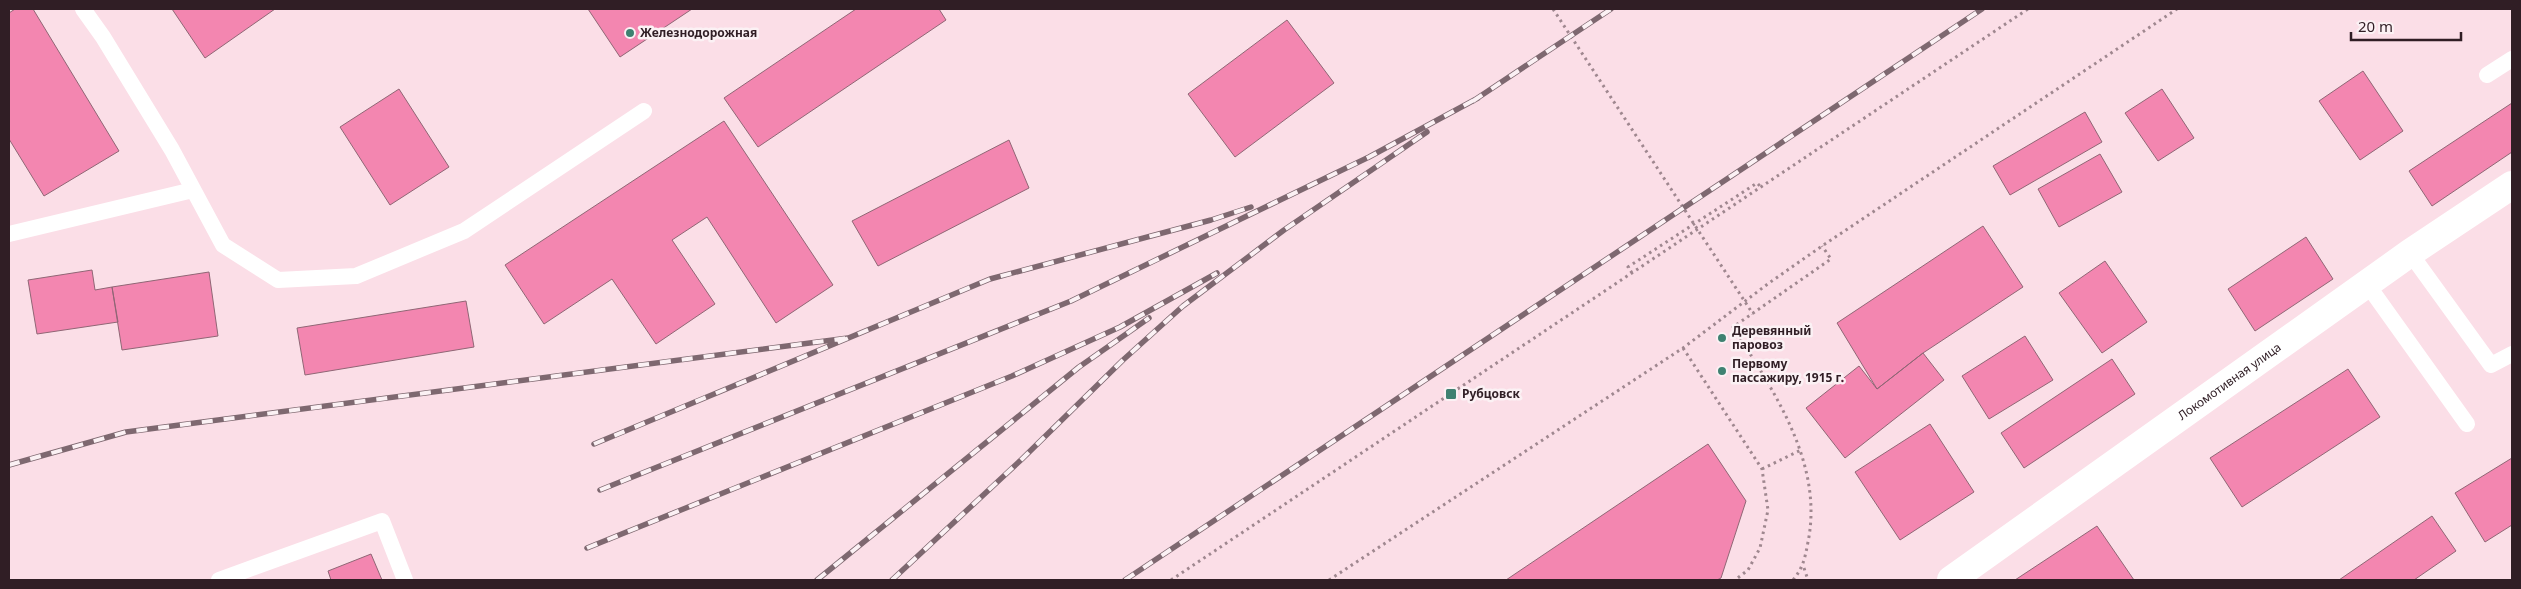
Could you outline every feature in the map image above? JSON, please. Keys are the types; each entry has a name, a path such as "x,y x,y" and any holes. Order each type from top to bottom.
{"street":[{"name":"Локомотивная улица","path":"1963,577 2366,284 2512,185"}],"lane":[{"path":"83,9 113,53 223,245 278,280 356,276 464,231 644,110"},
{"path":"2487,76 2512,59"},
{"path":"9,234 193,190"},
{"path":"2410,253 2491,365 2512,354"},
{"path":"2366,284 2468,424"},
{"path":"219,580 382,520 405,580"}],"path":[{"path":"1553,9 1752,314"},
{"path":"1171,580 2028,9"},
{"path":"1329,580 1683,348 1769,283 1822,246 2177,9"},
{"path":"1632,273 1628,267 1757,183 1761,187"},
{"path":"1808,580 1804,567 1813,519 1801,450 1769,383 1732,327 1818,270 1831,259 1822,246"},
{"path":"1683,348 1762,469 1768,510 1760,548 1748,570 1734,580"},
{"path":"1762,469 1801,450"},
{"path":"1793,580 1804,567"}],"building":[{"path":"15,9 33,9 119,151 44,196 9,139 9,13"},
{"path":"172,9 275,9 205,58"},
{"name":"Железнодорожная","path":"588,9 692,9 620,57"},
{"path":"856,9 939,9 946,20 758,147 724,98"},
{"path":"1287,20 1334,83 1235,157 1188,94"},
{"path":"2363,71 2403,131 2360,160 2319,101"},
{"path":"399,89 449,167 390,205 340,127"},
{"path":"2162,89 2194,138 2158,161 2125,113"},
{"path":"2512,103 2512,152 2432,206 2409,171"},
{"path":"2085,112 2102,142 2010,195 1993,166"},
{"path":"724,121 833,285 776,323 707,217 672,240 715,304 656,344 612,279 544,324 505,265"},
{"path":"1009,140 1029,188 878,266 852,221"},
{"path":"2100,154 2122,192 2059,227 2038,189"},
{"path":"1983,226 2023,287 1923,353 1877,389 1837,323"},
{"path":"2306,237 2333,279 2255,331 2228,289"},
{"path":"2105,261 2147,322 2102,353 2059,293"},
{"path":"92,270 95,290 112,287 118,322 37,334 28,280"},
{"path":"209,272 218,336 122,350 112,287"},
{"path":"466,301 474,347 305,375 297,328"},
{"path":"2025,336 2053,380 1989,419 1962,376"},
{"path":"1923,353 1944,380 1845,458 1806,408 1859,366 1877,389"},
{"path":"2112,359 2135,394 2024,468 2001,433"},
{"path":"2348,369 2380,417 2242,507 2210,458"},
{"path":"1930,424 1974,492 1900,540 1855,472"},
{"path":"1708,444 1746,501 1721,578 1717,580 1506,580"},
{"path":"2512,458 2512,525 2485,542 2455,493"},
{"path":"2432,516 2456,551 2414,580 2339,580"},
{"path":"2097,526 2134,580 2015,580"},
{"path":"371,554 382,580 331,580 328,571"}],"railway":[{"path":"1473,101 1611,9"},
{"path":"1125,580 1982,9"},
{"path":"600,490 1071,301 1369,157 1478,98"},
{"path":"892,580 1022,459 1123,360 1183,306 1284,230 1427,132"},
{"path":"594,444 990,279 1211,220 1251,207"},
{"path":"587,548 1012,376 1120,327 1217,273"},
{"path":"817,580 1079,367 1149,318"},
{"path":"9,465 126,432 848,338"}],"place":[{"name":"Железнодорожная","path":"630,33"},
{"name":"Деревянный паровоз","path":"1722,338"},
{"name":"Первому пассажиру, 1915 г.","path":"1722,371"},
{"name":"Рубцовск","path":"1451,394"}]}
